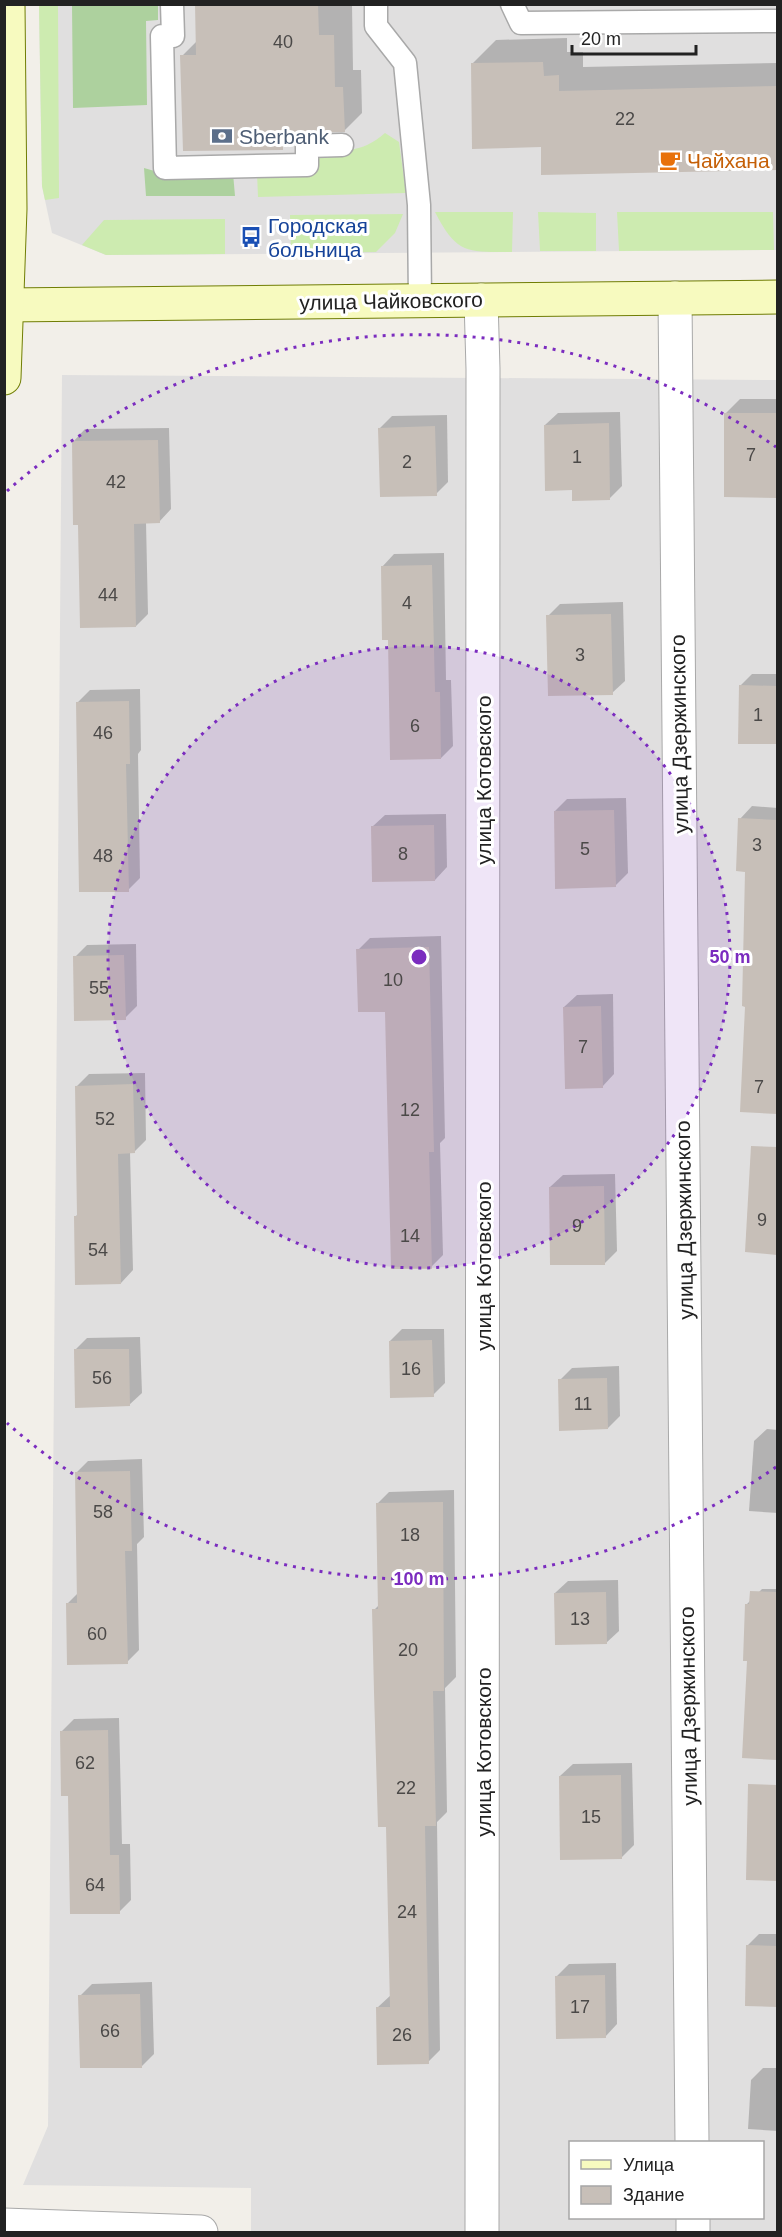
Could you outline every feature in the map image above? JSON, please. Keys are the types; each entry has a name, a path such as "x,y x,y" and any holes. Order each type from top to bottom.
{"main road":[{"path":"4,378 10,208 8,4"},
{"name":"улица Чайковского","path":"6,305 777,297"}],"street":[{"name":"улица Дзержинского","path":"675,298 692,2141"},
{"name":"улица Котовского","path":"482,300 482,2232"},
{"path":"4,2225 201,2232"}],"lane":[{"path":"172,4 173,36 162,36 165,168 307,165 307,146 342,145"},
{"path":"376,4 376,26 405,63 419,205 420,301"},
{"path":"512,4 521,23 777,21"}],"shaded area":[{"path":"39,5 777,5 777,250 106,255 52,233 42,186"},
{"path":"62,375 777,380 777,2232 251,2232 251,2188 23,2185 48,2126"}],"green space":[{"path":"39,5 58,5 59,198 45,200 42,186"},
{"path":"72,5 158,5 158,20 146,21 147,105 73,108"},
{"path":"385,133 399,142 406,193 258,197 257,173 315,153 360,148"},
{"path":"144,168 165,174 233,173 235,196 146,196"},
{"path":"435,212 513,212 512,252 474,251 457,244"},
{"path":"538,212 596,213 596,251 540,251"},
{"path":"617,212 773,212 774,250 619,251"},
{"path":"403,214 395,233 376,252 291,253 290,215"},
{"path":"225,219 225,254 106,255 82,245 104,220"}],"building":[{"path":"195,4 318,4 319,35 334,35 335,87 343,87 345,132 283,133 283,150 183,151 180,55 196,55"},
{"path":"543,62 544,76 559,75 559,91 777,86 777,170 541,175 541,147 472,149 471,63"},
{"path":"724,413 777,413 777,498 724,497"},
{"path":"609,423 610,500 572,501 572,490 545,491 544,425"},
{"path":"435,426 437,496 380,497 378,428"},
{"path":"158,440 160,523 134,524 136,627 80,628 78,525 73,525 72,441"},
{"path":"432,565 435,692 440,692 441,759 390,760 388,640 382,640 381,566"},
{"path":"611,614 613,695 548,696 546,615"},
{"path":"739,685 777,686 777,744 738,744"},
{"path":"129,701 130,764 126,764 129,892 79,892 76,702"},
{"path":"614,810 616,887 555,889 554,811"},
{"path":"738,818 777,820 777,1114 740,1112 745,1007 742,1006 745,872 736,871"},
{"path":"434,825 435,881 372,882 371,826"},
{"path":"429,947 434,1152 429,1152 432,1269 391,1269 385,1012 358,1012 356,949"},
{"path":"124,955 126,1020 74,1021 73,956"},
{"path":"601,1006 603,1088 565,1089 563,1007"},
{"path":"133,1084 135,1153 118,1154 121,1284 75,1285 74,1216 77,1216 75,1086"},
{"path":"751,1146 777,1147 777,1255 745,1252"},
{"path":"604,1186 605,1265 550,1265 549,1187"},
{"path":"432,1340 434,1397 390,1398 389,1341"},
{"path":"74,1349 129,1349 130,1406 75,1408"},
{"path":"607,1378 608,1429 559,1431 558,1379"},
{"path":"130,1471 132,1551 125,1551 128,1664 67,1665 66,1603 77,1603 75,1472"},
{"path":"443,1502 444,1691 433,1691 436,1826 425,1826 429,2064 377,2065 376,2007 390,2007 386,1827 378,1827 374,1692 372,1609 378,1609 376,1503"},
{"path":"750,1591 777,1592 777,1760 742,1758 747,1661 743,1661 745,1604 749,1604"},
{"path":"606,1592 607,1644 555,1645 554,1593"},
{"path":"108,1730 110,1855 119,1855 120,1914 70,1914 68,1796 61,1796 60,1731"},
{"path":"621,1775 622,1859 560,1860 559,1776"},
{"path":"748,1784 777,1785 777,1881 746,1880"},
{"path":"746,1945 777,1946 777,2007 745,2006"},
{"path":"605,1975 606,2038 556,2039 555,1976"},
{"path":"140,1994 142,2068 80,2068 78,1995"}],"place":[{"name":"Sberbank","path":"222,136"},
{"name":"Чайхана","path":"670,160"},
{"name":"Городская больница","path":"251,237"}]}
